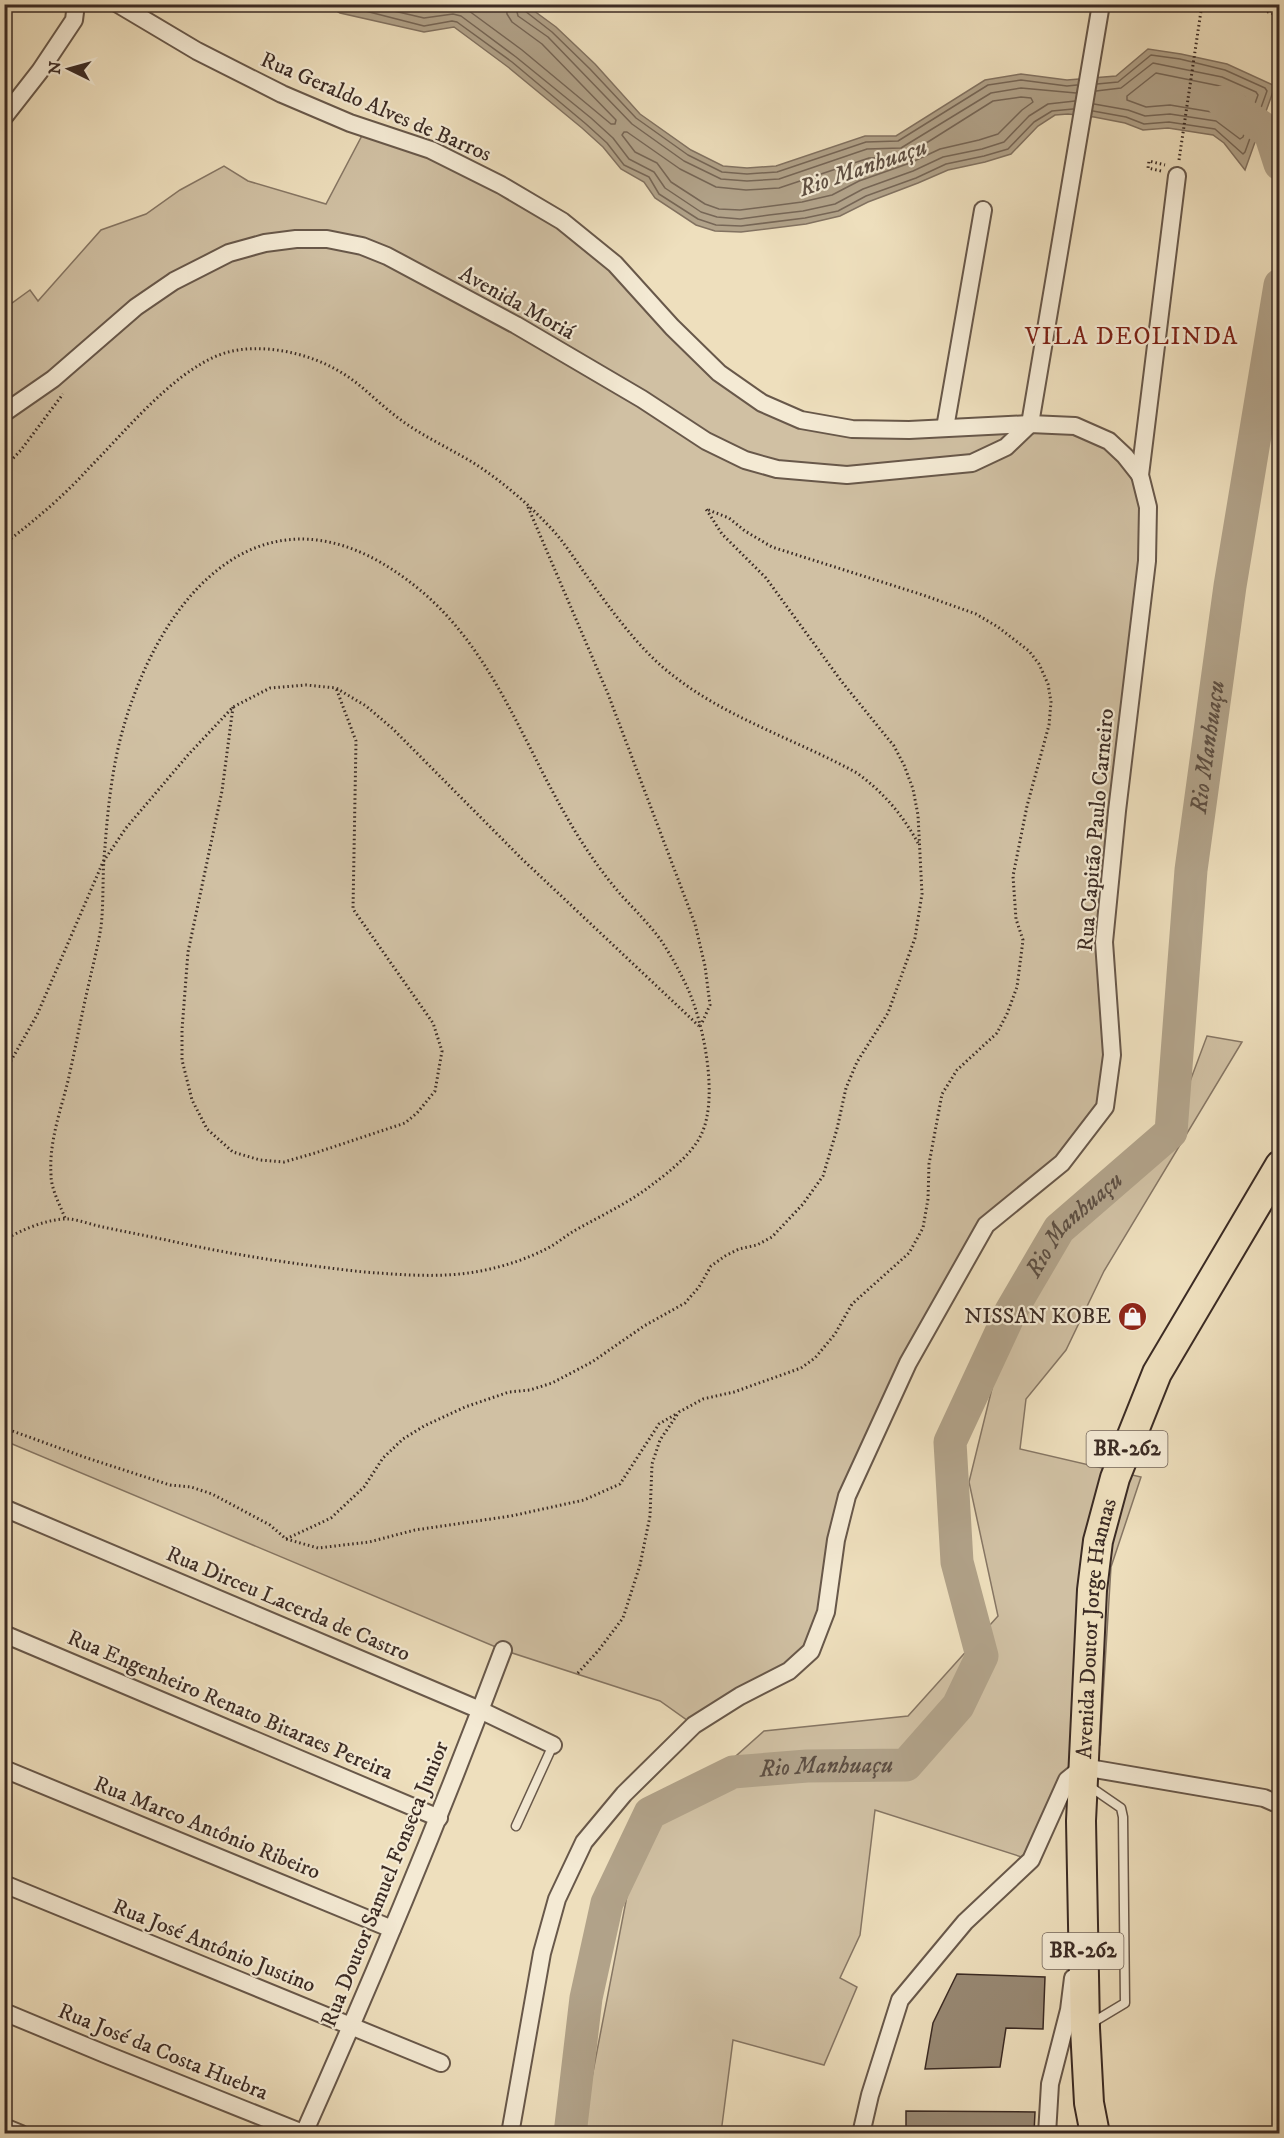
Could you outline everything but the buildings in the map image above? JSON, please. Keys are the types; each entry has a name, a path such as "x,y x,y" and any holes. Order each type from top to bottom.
{"highway":[{"name":"Avenida Doutor Jorge Hannas","path":"1095,2133 1089,2103 1084,2028 1082,1774 1092,1590 1098,1541 1115,1478 1157,1373 1280,1165"}],"street":[{"path":"4,117 40,71 74,20 76,4"},
{"name":"Rua Geraldo Alves de Barros","path":"118,4 197,51 282,94 350,123 431,150 501,185 562,221 615,264 672,327 719,373 762,403 801,420 852,429 1029,424 1075,426 1109,441 1140,475"},
{"path":"1029,424 1101,4"},
{"path":"1140,475 1175,170"},
{"path":"945,428 983,210"},
{"name":"Avenida Moriá","path":"4,413 52,379 136,307 184,275 229,252 296,239 327,239 362,246 387,256 516,326 642,399 705,441 745,460 766,466 811,473 847,475 972,463 1006,447 1029,424"},
{"name":"Rua Capitão Paulo Carneiro","path":"510,2133 542,1953 557,1899 584,1842 624,1794 694,1725 740,1696 789,1671 811,1651 826,1612 836,1540 847,1496 908,1363 986,1225 1062,1163 1105,1107 1112,1055 1104,942 1117,811 1148,561 1148,507 1140,475"},
{"name":"Rua Dirceu Lacerda de Castro","path":"4,1508 480,1710 553,1745"},
{"name":"Rua Engenheiro Renato Bitaraes Pereira","path":"4,1634 439,1818"},
{"name":"Rua Doutor Samuel Fonseca Junior","path":"305,2133 439,1818 503,1650"},
{"name":"Rua Marco Antônio Ribeiro","path":"4,1769 392,1929"},
{"path":"861,2133 870,2095 900,2000 965,1922 1031,1860 1067,1780 1082,1774 1264,1798 1280,1805"},
{"path":"1047,2133 1050,2084 1069,2010 1082,1881"},
{"name":"Rua José Antônio Justino","path":"4,1884 441,2063"},
{"name":"Rua José da Costa Huebra","path":"4,2012 305,2133"},
{"path":"4,2127 21,2133"}],"lane":[{"path":"516,1826 553,1745"},
{"path":"1082,1774 1121,1808 1125,2003 1084,2028"}],"path":[{"path":"1175,170 1202,4"},
{"path":"1246,4 1280,16"},
{"path":"1149,161 1175,170 1148,168 1149,161"},
{"path":"4,544 65,492 116,438 173,384 215,357 247,348 290,352 306,356 341,372 408,425 472,462 498,480 548,525 649,655 673,676 704,698 856,773 873,784 890,801 918,844"},
{"path":"4,468 21,450 64,392"},
{"path":"527,505 541,533 608,694 695,924 705,966 710,1005 701,1027"},
{"path":"4,1428 171,1485 191,1487 212,1494 270,1525 286,1539 318,1548 369,1542 415,1530 511,1515 584,1500 620,1484 659,1424 703,1399 734,1392 801,1368 815,1358 835,1334 852,1304 909,1253 923,1228 928,1199 930,1154 942,1094 957,1070 997,1033 1017,987 1023,940 1016,919 1013,876 1027,806 1049,725 1051,702 1048,684 1039,664 1016,639 983,618 923,595 772,547 745,531 729,518 706,509 722,534 766,578 837,675 894,746 913,789 918,815 922,894 915,939 888,1012 857,1062 846,1088 823,1176 803,1204 772,1237 757,1245 739,1249 711,1266 699,1287 685,1303 644,1326 592,1362 552,1383 530,1390 510,1392 465,1407 424,1426 404,1439 383,1458 364,1487 331,1518 286,1539"},
{"path":"4,1240 22,1230 65,1218 223,1252 331,1268 435,1276 493,1268 546,1249 573,1231 626,1202 652,1185 689,1151 702,1134 709,1103 701,1027 690,993 676,965 661,941 618,891 579,838 511,707 465,636 423,593 382,564 343,547 303,539 279,539 256,546 230,560 208,578 180,608 154,648 124,723 107,817 100,928 66,1088 55,1124 50,1180 65,1218"},
{"path":"4,1073 37,1015 103,862 126,828 188,754 233,707 270,688 306,685 336,688 366,705 393,729 522,859 701,1027"},
{"path":"233,707 222,791 188,952 182,1060 192,1100 207,1129 233,1152 260,1161 284,1162 405,1123 417,1113 435,1091 442,1052 433,1023 353,909 356,741 336,688"},
{"path":"577,1674 623,1618 640,1565 650,1516 652,1464 660,1440 679,1412"}],"shaded area":[{"path":"366,128 562,221 719,373 801,420 1075,426 1125,456 1148,507 1117,811 1105,1107 1062,1163 986,1225 847,1496 811,1651 694,1725 660,1701 503,1650 5,1441 4,309 30,290 38,301 101,230 146,214 180,190 224,166 248,181 326,204"},
{"path":"1207,1036 1242,1042 1104,1271 1066,1350 1026,1399 1020,1449 1141,1477 1111,1567 1100,1745 1067,1780 1031,1860 875,1810 860,1935 840,1978 857,1987 824,2065 733,2040 721,2133 581,2134 637,1844 764,1731 908,1716 998,1616 969,1482 1011,1311 1059,1229 1171,1132"}],"water":[{"path":"326,5 526,5 556,27 595,64 640,114 691,150 723,166 747,168 776,166 865,136 896,136 985,80 1021,74 1067,80 1116,76 1148,49 1227,64 1275,86 1245,170 1224,143 1213,135 1168,128 1143,130 1125,123 1094,117 1055,115 1038,126 1011,154 948,170 868,202 840,216 806,224 741,232 715,231 696,225 655,198 644,182 621,169 603,147 582,128 508,67 454,27 424,32 340,13"}],"waterway":[{"name":"Rio Manhuaçu","path":"1223,102 1270,133 1280,164"},
{"name":"Rio Manhuaçu","path":"570,2134 586,1998 607,1903 650,1813 733,1772 807,1766 906,1765 958,1706 982,1656 957,1562 950,1442 1011,1311 1059,1229 1171,1132 1191,870 1230,586 1280,285"}],"place":[{"name":"NISSAN KOBE","path":"1132,1316"}],"district":[{"name":"VILA DEOLINDA","path":"1132,337"}]}
